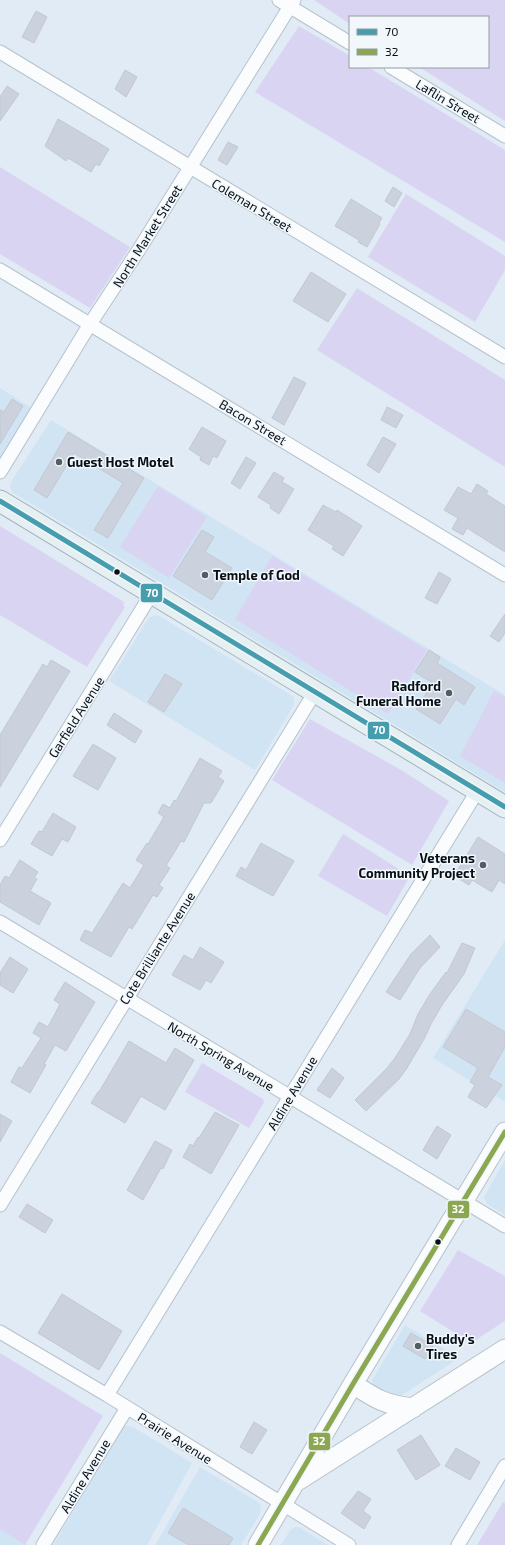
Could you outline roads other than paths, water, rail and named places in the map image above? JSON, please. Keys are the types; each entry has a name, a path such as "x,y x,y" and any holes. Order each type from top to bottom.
{"main road":[{"path":"0,501 505,807"},
{"path":"258,1545 505,1132"},
{"path":"296,1482 505,1349"},
{"path":"353,1384 384,1403 413,1408"}],"street":[{"path":"288,2 349,42"},
{"name":"North Market Street","path":"0,472 90,324 190,168 288,2"},
{"name":"Coleman Street","path":"0,52 505,357"},
{"name":"Laflin Street","path":"393,68 505,136"},
{"name":"Bacon Street","path":"0,270 505,574"},
{"name":"Garfield Avenue","path":"0,840 152,593"},
{"name":"Cote Brilliante Avenue","path":"0,1205 315,692"},
{"name":"Aldine Avenue","path":"107,1395 478,790"},
{"name":"North Spring Avenue","path":"0,922 505,1226"},
{"name":"Prairie Avenue","path":"0,1332 107,1395 349,1545"},
{"name":"Aldine Avenue","path":"43,1545 127,1408"},
{"path":"458,1545 505,1466"}],"place":[{"name":"Guest Host Motel","path":"59,462"},
{"name":"Temple of God","path":"205,575"},
{"name":"Radford Funeral Home","path":"449,693"},
{"name":"Veterans Community Project","path":"483,865"},
{"name":"Buddy's Tires","path":"418,1346"}]}
